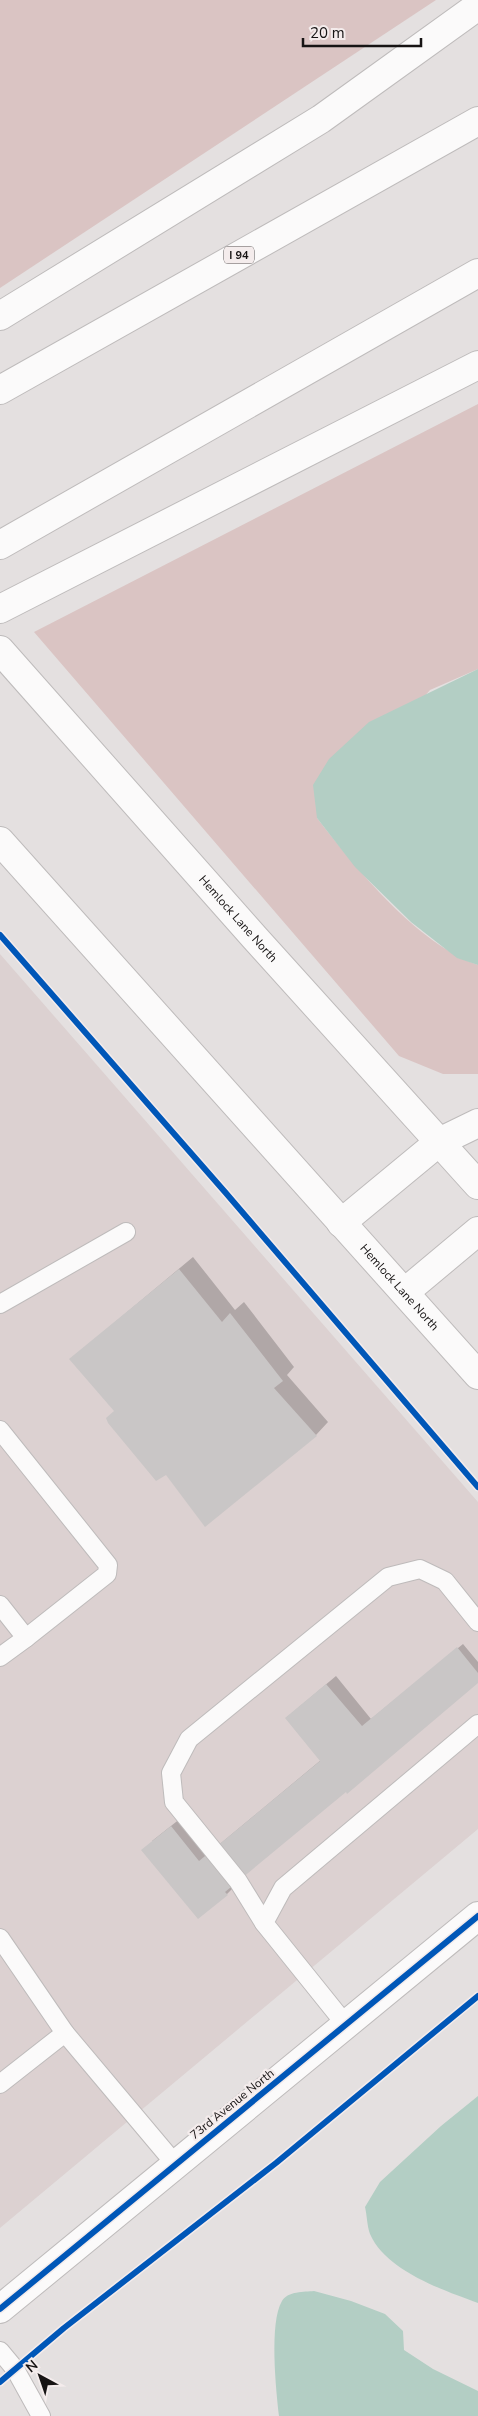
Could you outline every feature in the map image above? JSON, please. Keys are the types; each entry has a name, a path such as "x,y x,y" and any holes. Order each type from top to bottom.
{"main road":[{"path":"0,316 321,119 478,6"},
{"name":"I 94","path":"0,390 478,121"},
{"path":"0,545 478,274"},
{"path":"0,609 478,365"},
{"name":"Hemlock Lane North","path":"0,650 478,1185"},
{"name":"Hemlock Lane North","path":"0,841 478,1375"},
{"path":"341,1223 439,1142 478,1123"},
{"path":"405,1292 478,1231"},
{"name":"73rd Avenue North","path":"0,2309 478,1916"}],"lane":[{"path":"0,1304 126,1232"},
{"path":"0,1430 108,1565 108,1574 0,1657"},
{"path":"346,2025 264,1923 238,1881 174,1802 171,1773 189,1739 388,1577 420,1569 445,1581 478,1622"},
{"path":"0,1605 26,1638"},
{"path":"264,1923 283,1888 478,1724"},
{"path":"1,1940 64,2033 176,2165"},
{"path":"0,2084 64,2033"},
{"path":"0,2351 15,2370 41,2416"}],"shaded area":[{"path":"0,0 436,0 0,288"},
{"path":"478,404 478,669 430,690 317,818 369,881 410,922 432,940 478,965 478,1074 443,1074 399,1056 34,632"},
{"path":"478,669 478,965 457,958 411,922 355,867 317,818 313,785 329,759 369,722"},
{"path":"0,954 478,1502 478,1829 0,2228"},
{"path":"478,2096 478,2303 417,2278 389,2259 370,2234 365,2207 380,2182 441,2126"},
{"path":"314,2291 351,2301 385,2314 403,2331 404,2350 433,2369 478,2391 478,2416 279,2416 274,2357 278,2311 282,2301 288,2295"}],"building":[{"path":"179,1269 222,1322 230,1313 283,1381 274,1388 317,1436 205,1527 166,1475 156,1481 108,1423 106,1418 114,1411 69,1359"},
{"path":"457,1647 478,1673 478,1683 347,1794 346,1792 225,1892 228,1895 198,1919 141,1850 171,1826 199,1861 320,1761 285,1718 326,1684 362,1726"}],"cycle path":[{"path":"0,935 225,1192 478,1487"},
{"path":"0,2309 478,1916"},
{"path":"0,2382 64,2328 276,2163 478,1996"}]}
